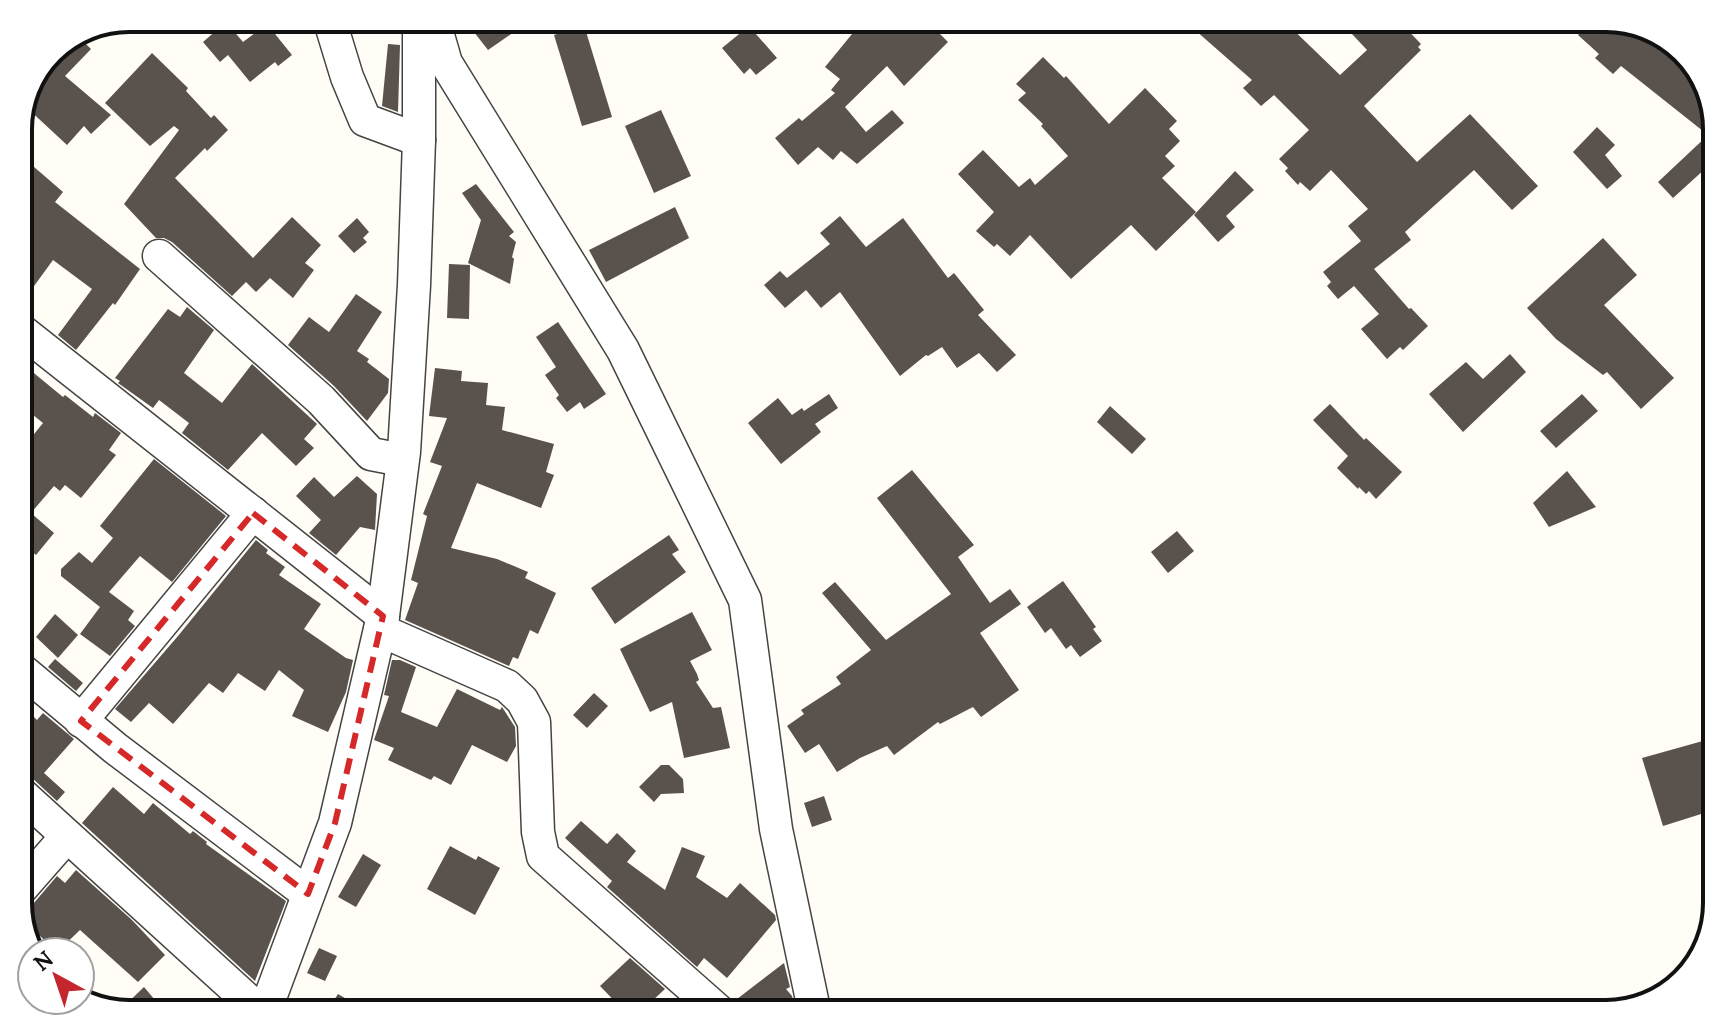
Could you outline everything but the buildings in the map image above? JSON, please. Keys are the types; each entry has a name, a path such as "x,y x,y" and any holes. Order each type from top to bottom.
{"street":[{"path":"333,32 365,120 419,140"},
{"path":"268,1000 335,823 382,623 402,460 414,285 419,32"},
{"path":"437,32 446,63 623,350 745,600 776,829 812,1000"},
{"path":"159,256 321,400 371,454 402,460"},
{"path":"32,339 253,513 382,623 507,686 522,700 534,722 538,832 543,856 706,1000"},
{"path":"81,721 253,513"},
{"path":"32,679 81,721 308,894"},
{"path":"32,804 248,1000"},
{"path":"32,876 67,836"}],"highlighted area":[{"path":"253,513 383,616 335,823 308,894 81,721"}]}
